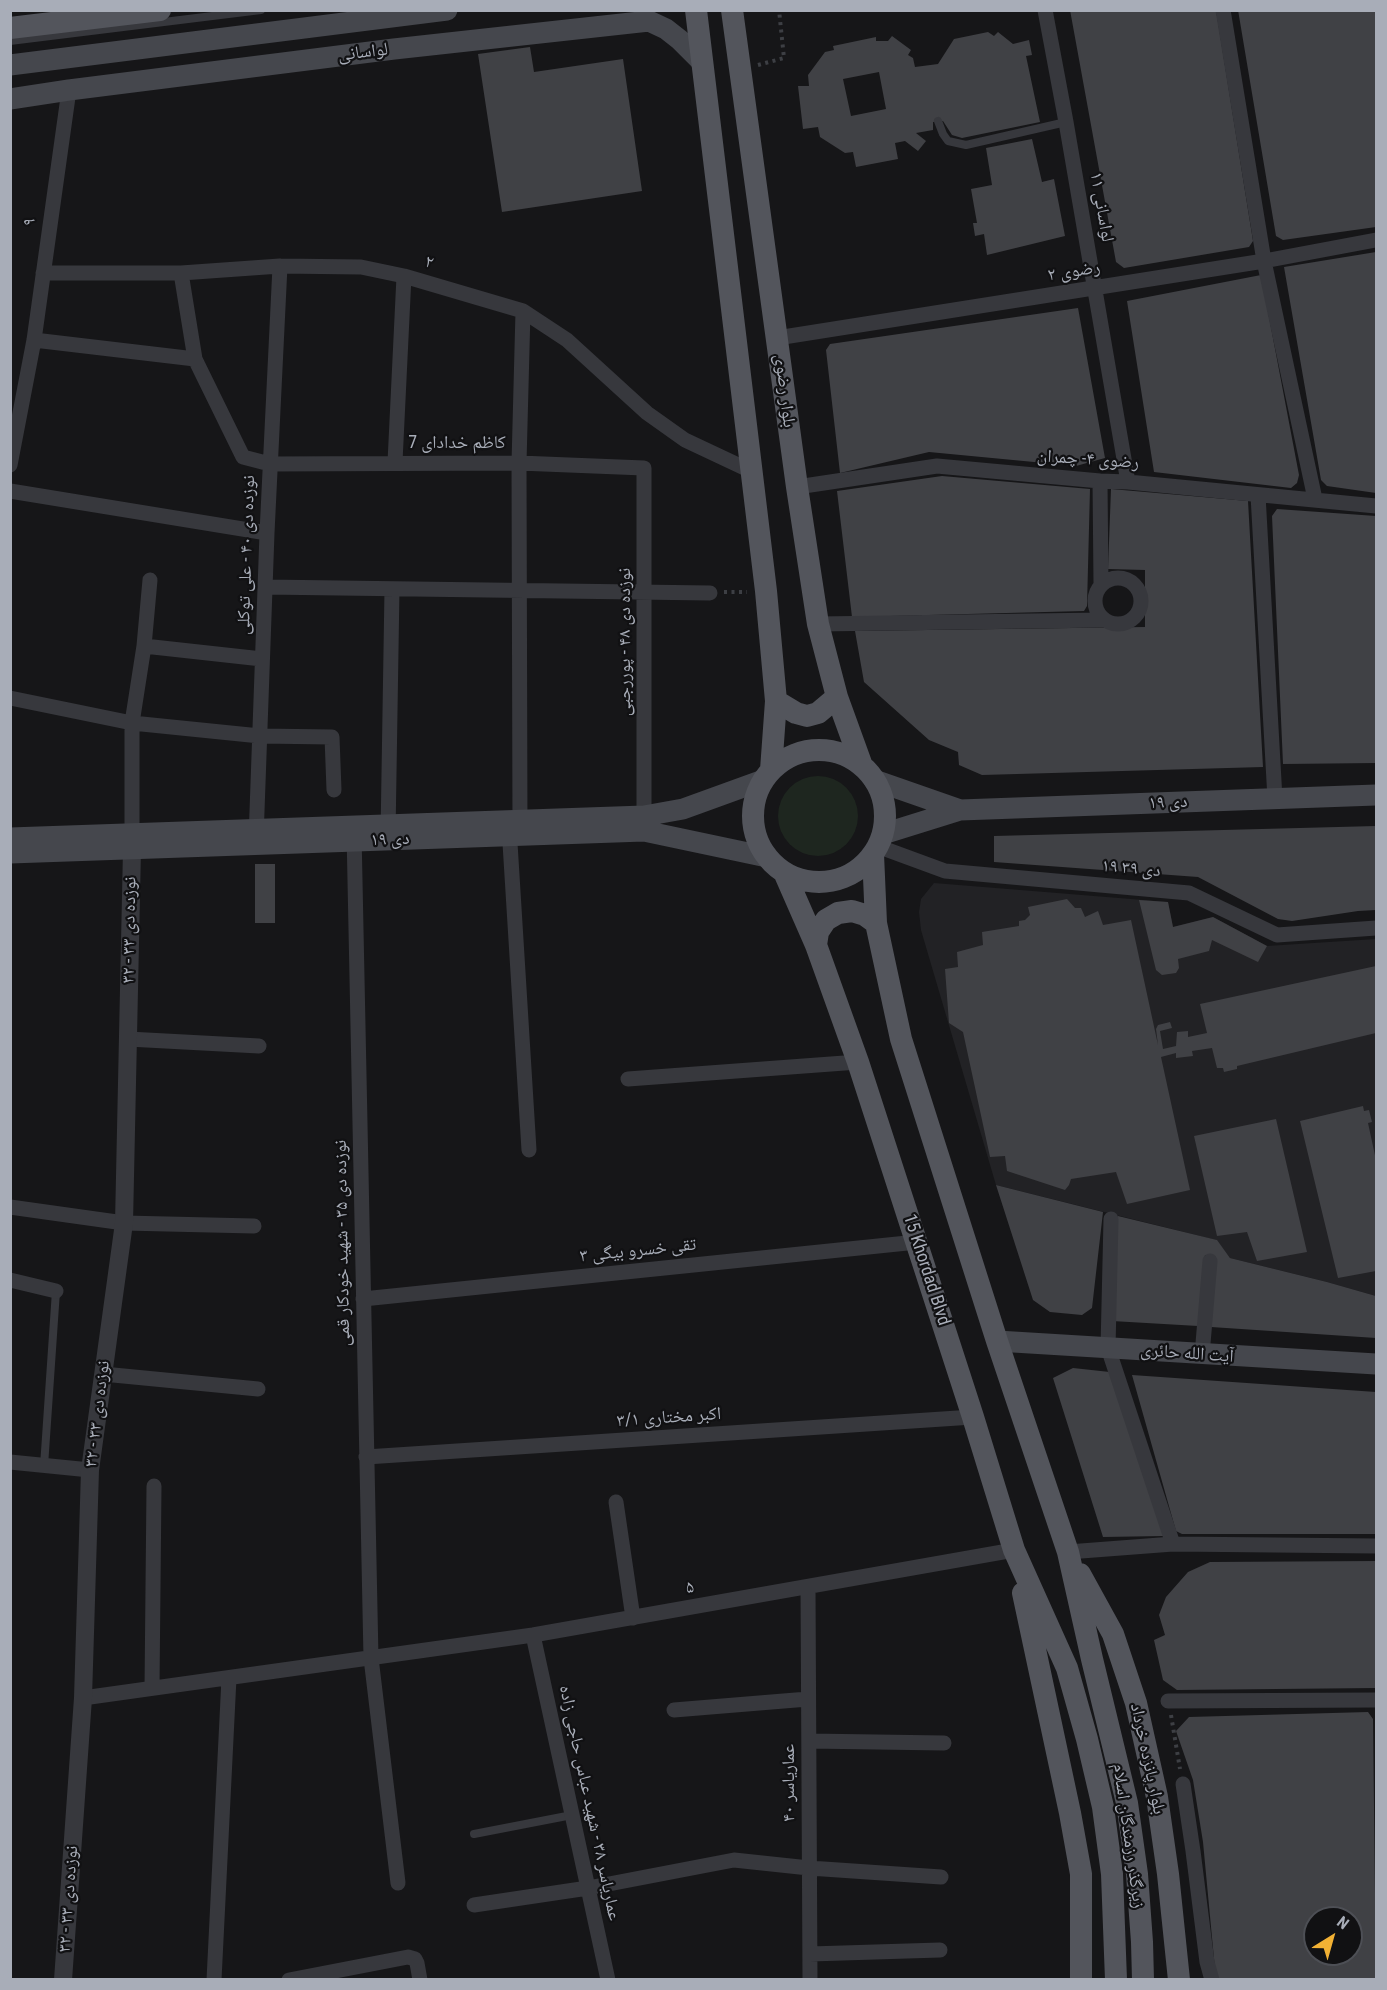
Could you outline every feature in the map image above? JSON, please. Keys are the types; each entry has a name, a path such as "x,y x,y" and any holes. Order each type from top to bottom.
{"main road":[{"path":"10,28 70,16 160,10"},
{"name":"لواسانی","path":"10,65 447,10"},
{"path":"696,10 753,471 776,701 767,775 753,805 754,833 775,865 802,880 822,882 842,878 859,868 878,845 960,810"},
{"name":"بلوار رضوی","path":"732,10 818,624 837,698 868,773"},
{"name":"لواسانی","path":"10,99 655,16 702,62"},
{"path":"776,701 796,713 807,716 818,713 837,698"},
{"path":"767,775 792,755 816,750 840,753 868,773 960,810"},
{"path":"868,773 882,797 885,816 878,845 876,923 901,1039 1068,1552"},
{"name":"۱۹ دی","path":"10,854 132,842 515,828 644,816 683,809 767,775"},
{"name":"۱۹ دی","path":"960,810 1377,795"},
{"name":"۱۹ دی","path":"515,828 644,831 775,865"},
{"name":"۱۹ دی","path":"10,838 132,842"},
{"name":"15 Khordad Blvd","path":"775,865 816,945 858,1062 917,1242 1014,1550 1067,1668"},
{"path":"816,945 818,932 826,920 838,913 852,911 865,915 876,923"},
{"name":"آیت الله حائری","path":"998,1341 1377,1364"},
{"path":"1014,1550 1081,1874 1081,1980"},
{"name":"زیرگذر رزمندگان اسلام","path":"1068,1552 1127,1803 1138,1885 1143,1980"},
{"name":"بلوار پانزده خرداد","path":"1068,1552 1113,1634 1136,1703 1157,1797 1179,1980"},
{"name":"زیرگذر رزمندگان اسلام","path":"1067,1668 1088,1739 1103,1807 1112,1874 1116,1980"}],"street":[{"name":"لواسانی ۱۱","path":"1045,10 1128,482"},
{"path":"1223,10 1264,261 1315,499"},
{"name":"۹","path":"10,465 34,340 69,90"},
{"name":"رضوی ۲","path":"777,338 1264,261 1377,240"},
{"name":"۲","path":"43,273 181,273 280,266 361,267 404,276 523,311 567,339 657,420 686,440 753,471"},
{"name":"نوزده دی ۴۰ - علی توکلی","path":"256,837 280,266"},
{"name":"7 کاظم خدادای","path":"181,273 195,359 243,457 270,464 519,463 644,468"},
{"path":"395,462 404,276"},
{"path":"523,311 515,828 528,1150"},
{"path":"34,340 195,359"},
{"name":"رضوی ۴- چمران","path":"797,487 937,466 1377,506"},
{"name":"نوزده دی ۴۸ - پوررجبی","path":"644,468 644,816"},
{"path":"1100,481 1101,584 1094,596 1095,609 1103,620"},
{"path":"10,491 267,533"},
{"path":"1258,495 1275,799"},
{"path":"818,624 1103,620 1115,626 1129,623 1138,614 1142,600 1137,588 1126,579 1113,578 1101,584"},
{"path":"132,842 132,723 144,646 150,580"},
{"path":"265,587 710,593"},
{"path":"388,833 392,589"},
{"path":"144,646 262,659"},
{"path":"10,698 132,723 260,736 332,737 334,790"},
{"name":"نوزده دی ۳۵ - شهید خودکار قمی","path":"354,834 371,1658 398,1883"},
{"name":"۳۲ - نوزده دی ۳۳","path":"63,1980 83,1698 90,1470 124,1223 132,842"},
{"name":"۱۹ دی ۳۹","path":"878,845 945,871 1190,893 1277,935 1377,928"},
{"path":"128,1040 259,1046"},
{"path":"628,1080 858,1062"},
{"path":"10,1207 124,1223 254,1226"},
{"path":"1111,1220 1108,1348 1173,1544"},
{"name":"۳ تقی خسرو بیگی","path":"363,1299 917,1242"},
{"path":"1202,1355 1209,1261"},
{"path":"10,1280 56,1291"},
{"path":"103,1374 258,1389"},
{"name":"۳/۱ اکبر مختاری","path":"366,1457 973,1417"},
{"path":"10,1462 90,1470"},
{"path":"152,1688 154,1486"},
{"path":"616,1502 633,1617"},
{"path":"1068,1552 1173,1544 1377,1546"},
{"name":"۵","path":"83,1698 532,1635 1014,1550"},
{"name":"عماریاسر ۴۰","path":"808,1587 810,1980"},
{"name":"عماریاسر ۳۸ - شهید عباس حاجی زاده","path":"532,1635 608,1980"},
{"path":"214,1980 230,1678"},
{"path":"674,1710 808,1699"},
{"path":"1168,1701 1377,1700"},
{"path":"809,1741 944,1743"},
{"path":"1183,1784 1207,1962 1212,1980"},
{"path":"474,1905 588,1888 734,1860 809,1868 941,1877"},
{"path":"810,1954 940,1950"},
{"path":"289,1980 408,1957 417,1963 420,1980"}],"lane":[{"path":"10,41 261,10"},
{"path":"938,121 948,141 966,145 1066,122"},
{"path":"44,1466 56,1291"},
{"path":"474,1834 572,1815"}],"path":[{"path":"710,593 766,591"},
{"path":"1168,1701 1183,1784"}],"shaded area":[{"path":"810,776 826,776 847,787 858,808 858,824 847,845 826,856 810,856 796,850 784,838 778,824 778,808 784,794 796,782"},
{"path":"934,883 1168,902 1173,927 1213,917 1267,946 1376,939 1376,1296 1230,1258 1216,1240 996,1185 921,930 919,912 921,899"}],"building":[{"path":"1070,10 1216,10 1253,241 1249,247 1124,268 1116,262"},
{"path":"1238,10 1376,10 1376,227 1283,240 1276,236"},
{"path":"988,32 994,36 998,32 1013,44 1029,40 1032,55 1026,56 1040,122 962,138 952,135 943,121 933,122 933,130 916,133 926,141 918,151 905,141 895,143 898,159 856,167 853,152 845,153 820,137 818,127 803,129 798,86 809,86 808,75 825,52 834,50 833,46 876,37 876,41 888,41 892,36 911,50 908,55 913,58 915,67 938,64 954,39","holes":["879,72 886,109 851,116 843,79"]},
{"path":"530,47 534,72 623,59 642,191 502,212 478,54"},
{"path":"1032,139 1042,182 1054,179 1065,236 987,255 984,234 975,236 973,223 977,223 971,189 992,185 986,148"},
{"path":"1376,252 1376,493 1327,486 1321,480 1284,267"},
{"path":"1261,275 1299,475 1297,483 1291,488 1154,472 1127,301"},
{"path":"1078,308 1105,458 1076,466 929,452 840,473 826,350 830,344"},
{"path":"942,476 1090,489 1087,606 1084,611 852,617 837,491"},
{"path":"1111,489 1248,501 1263,767 982,775 959,765 958,752 929,740 864,682 855,631 1145,627 1145,570 1108,569"},
{"path":"1277,509 1376,516 1376,763 1283,764 1272,516"},
{"path":"1376,826 1376,910 1292,921 1278,919 1198,877 994,862 994,836"},
{"path":"255,864 275,864 275,923 255,923"},
{"path":"1067,899 1075,908 1081,908 1085,917 1098,911 1103,925 1131,920 1158,1045 1156,1029 1158,1025 1170,1022 1172,1028 1160,1031 1163,1049 1176,1046 1177,1032 1188,1031 1188,1037 1207,1033 1200,1004 1376,966 1376,1033 1237,1066 1237,1069 1224,1072 1223,1068 1217,1068 1212,1048 1192,1051 1193,1056 1176,1058 1176,1053 1161,1057 1190,1190 1127,1204 1116,1172 1071,1179 1065,1190 1007,1171 1005,1156 990,1157 963,1032 949,1023 945,969 958,967 957,952 983,945 982,932 1019,926 1019,921 1025,920 1030,915 1028,907"},
{"path":"1139,900 1168,902 1173,927 1213,917 1267,946 1258,962 1212,940 1209,951 1178,959 1179,968 1176,973 1162,975 1156,970"},
{"path":"1363,1106 1364,1111 1369,1110 1372,1122 1368,1123 1376,1160 1376,1271 1338,1278 1300,1121"},
{"path":"1276,1119 1307,1252 1257,1261 1247,1232 1217,1236 1194,1136"},
{"path":"996,1185 1103,1212 1092,1308 1082,1315 1050,1312 1033,1300"},
{"path":"1118,1216 1217,1240 1230,1258 1376,1296 1376,1338 1211,1327 1215,1256 1205,1255 1198,1326 1112,1321"},
{"path":"1073,1368 1119,1373 1164,1536 1103,1537 1053,1378"},
{"path":"1132,1375 1376,1392 1376,1534 1182,1534 1176,1531"},
{"path":"1376,1561 1376,1688 1177,1690 1163,1680 1154,1640 1165,1635 1159,1615 1166,1597 1188,1572 1210,1562"},
{"path":"1368,1712 1373,1719 1376,1980 1216,1980 1203,1842 1193,1780 1176,1731 1189,1717"}]}
